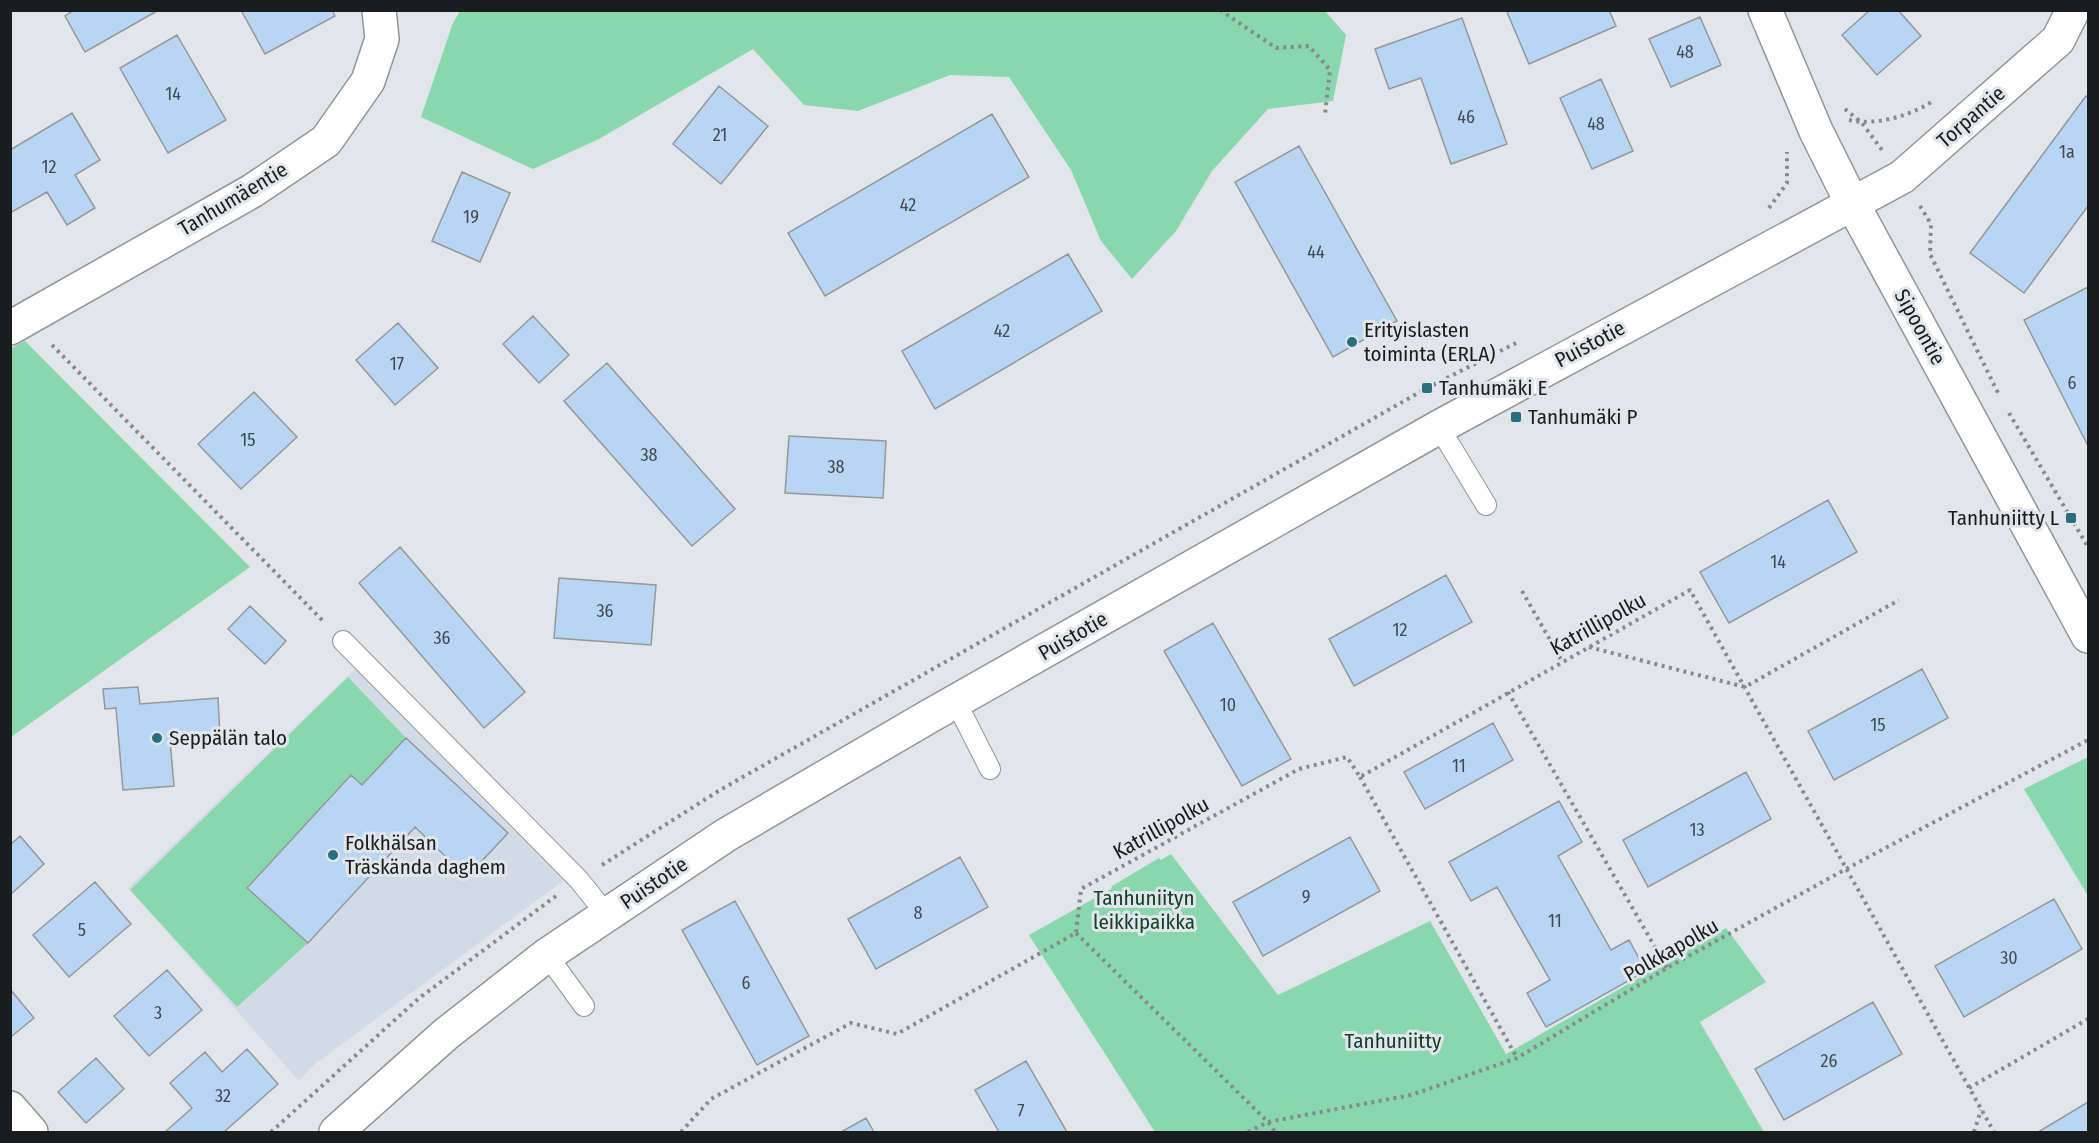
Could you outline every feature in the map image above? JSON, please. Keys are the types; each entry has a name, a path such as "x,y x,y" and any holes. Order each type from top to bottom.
{"street":[{"name":"Tanhumäentie","path":"15,324 252,190 326,141 368,81 382,39 379,10"},
{"name":"Sipoontie","path":"1765,10 1816,131 1852,203 2088,636"},
{"name":"Torpantie","path":"1852,203 1902,177 2058,40 2073,10"},
{"name":"Puistotie","path":"336,1132 446,1034 547,955 726,835 1438,427 1852,203"},
{"path":"10,1108 31,1132"}],"lane":[{"path":"1438,427 1486,505"},
{"path":"343,641 579,880 607,915"},
{"path":"956,702 990,769"},
{"path":"547,955 584,1006"}],"path":[{"path":"1220,10 1276,48 1309,46 1330,70 1325,114"},
{"path":"1816,131 1845,120 1862,123 1894,118 1924,107 1934,100"},
{"path":"1836,102 1862,123 1902,177 1931,224 1930,254 2002,401"},
{"path":"15,324 343,641"},
{"path":"2008,411 2088,547"},
{"name":"Katrillipolku","path":"1076,933 1080,889 1299,769 1347,758 1360,777 1690,590 1745,687"},
{"path":"1522,591 1562,661"},
{"path":"1588,647 1745,687 1899,600"},
{"path":"1745,687 1994,1132"},
{"path":"1508,692 1667,968"},
{"name":"Polkkapolku","path":"1248,1132 1268,1122 1410,1095 1517,1058 1667,968 1846,869 2088,740"},
{"path":"1360,777 1517,1058"},
{"path":"681,1132 711,1099 851,1023 897,1034 1076,933 1268,1122 1275,1132"},
{"path":"1969,1088 2088,1019"},
{"path":"1974,1132 1982,1110"}],"shaded area":[{"path":"355,669 563,881 315,1064 299,1081 128,888"}],"green space":[{"path":"460,11 1325,11 1346,35 1333,101 1268,109 1212,171 1176,231 1132,279 1101,241 1071,170 1009,77 950,75 858,111 804,105 753,49 599,139 533,169 421,117 453,23"},
{"path":"25,341 250,567 11,737 10,349"},
{"path":"348,677 406,738 362,785 351,775 247,887 308,943 237,1007 130,890"},
{"path":"2088,757 2088,896 2024,789"},
{"name":"Tanhuniitty","path":"1171,854 1278,995 1430,921 1506,1054 1726,928 1766,982 1700,1022 1764,1132 1155,1132 1029,935 1111,889 1112,886 1159,858 1161,860"}],"building":[{"path":"74,10 157,11 85,52 65,16"},
{"path":"241,10 332,10 335,16 265,54"},
{"path":"1511,10 1609,10 1616,26 1529,64 1507,12"},
{"path":"1870,10 1898,10 1921,36 1877,75 1842,35"},
{"path":"1700,17 1721,65 1671,87 1649,39"},
{"path":"1462,18 1507,144 1451,164 1421,78 1389,89 1375,49"},
{"path":"177,35 226,120 168,153 120,68"},
{"path":"1601,79 1633,151 1592,169 1560,98"},
{"path":"719,86 768,126 721,184 673,144"},
{"path":"2086,96 2088,98 2088,206 2024,293 1970,253"},
{"path":"72,113 100,160 75,175 95,208 67,225 47,192 10,213 10,150"},
{"path":"992,114 1029,177 825,296 788,233"},
{"path":"1299,146 1397,321 1333,357 1235,182"},
{"path":"462,172 510,193 480,262 432,241"},
{"path":"1068,254 1102,311 935,409 902,351"},
{"path":"2088,287 2088,446 2024,320"},
{"path":"533,316 569,355 539,383 503,344"},
{"path":"398,323 438,368 395,405 356,360"},
{"path":"607,363 735,509 692,546 564,401"},
{"path":"254,392 297,437 241,489 198,444"},
{"path":"789,436 886,441 883,498 785,493"},
{"path":"1828,500 1857,552 1729,623 1700,572"},
{"path":"400,547 525,692 484,728 359,583"},
{"path":"1446,575 1472,622 1354,686 1329,639"},
{"path":"559,578 656,585 651,645 554,638"},
{"path":"250,606 286,641 265,664 228,629"},
{"path":"1213,623 1291,759 1242,786 1164,651"},
{"path":"1922,669 1948,718 1834,780 1808,731"},
{"name":"Seppälän talo","path":"138,687 140,704 218,698 220,736 170,740 174,786 123,790 116,708 105,709 103,689"},
{"path":"1493,723 1513,760 1425,809 1404,772"},
{"name":"Folkhälsan Träskända daghem","path":"406,738 508,833 467,877 415,827 308,943 247,888 351,775 362,785"},
{"path":"1746,772 1771,819 1648,887 1623,840"},
{"path":"1559,801 1582,842 1558,856 1611,950 1629,940 1646,971 1546,1027 1527,993 1550,980 1497,887 1471,901 1449,862"},
{"path":"20,836 44,864 10,895 10,845"},
{"path":"1350,837 1380,891 1263,956 1233,902"},
{"path":"960,857 988,907 876,969 848,919"},
{"path":"95,882 131,924 69,977 33,935"},
{"path":"2054,899 2082,949 1964,1017 1935,966"},
{"path":"735,901 809,1036 757,1065 682,930"},
{"path":"167,970 202,1010 149,1056 114,1016"},
{"path":"10,989 34,1018 12,1036 10,1033"},
{"path":"1873,1002 1902,1054 1784,1120 1755,1069"},
{"path":"247,1049 278,1084 224,1132 165,1132 192,1108 170,1083 205,1052 222,1072"},
{"path":"96,1058 124,1089 86,1123 58,1092"},
{"path":"1026,1061 1067,1132 999,1132 975,1090"},
{"path":"2088,1102 2088,1132 2038,1132"},
{"path":"866,1118 874,1132 841,1132"}],"place":[{"name":"Erityislasten toiminta (ERLA)","path":"1352,342"},
{"name":"Tanhumäki E","path":"1427,388"},
{"name":"Tanhumäki P","path":"1516,417"},
{"name":"Tanhuniitty L","path":"2071,518"},
{"name":"Seppälän talo","path":"157,738"},
{"name":"Folkhälsan Träskända daghem","path":"333,855"}],"park label":[{"name":"Tanhuniityn leikkipaikka","path":"1144,910"}]}
